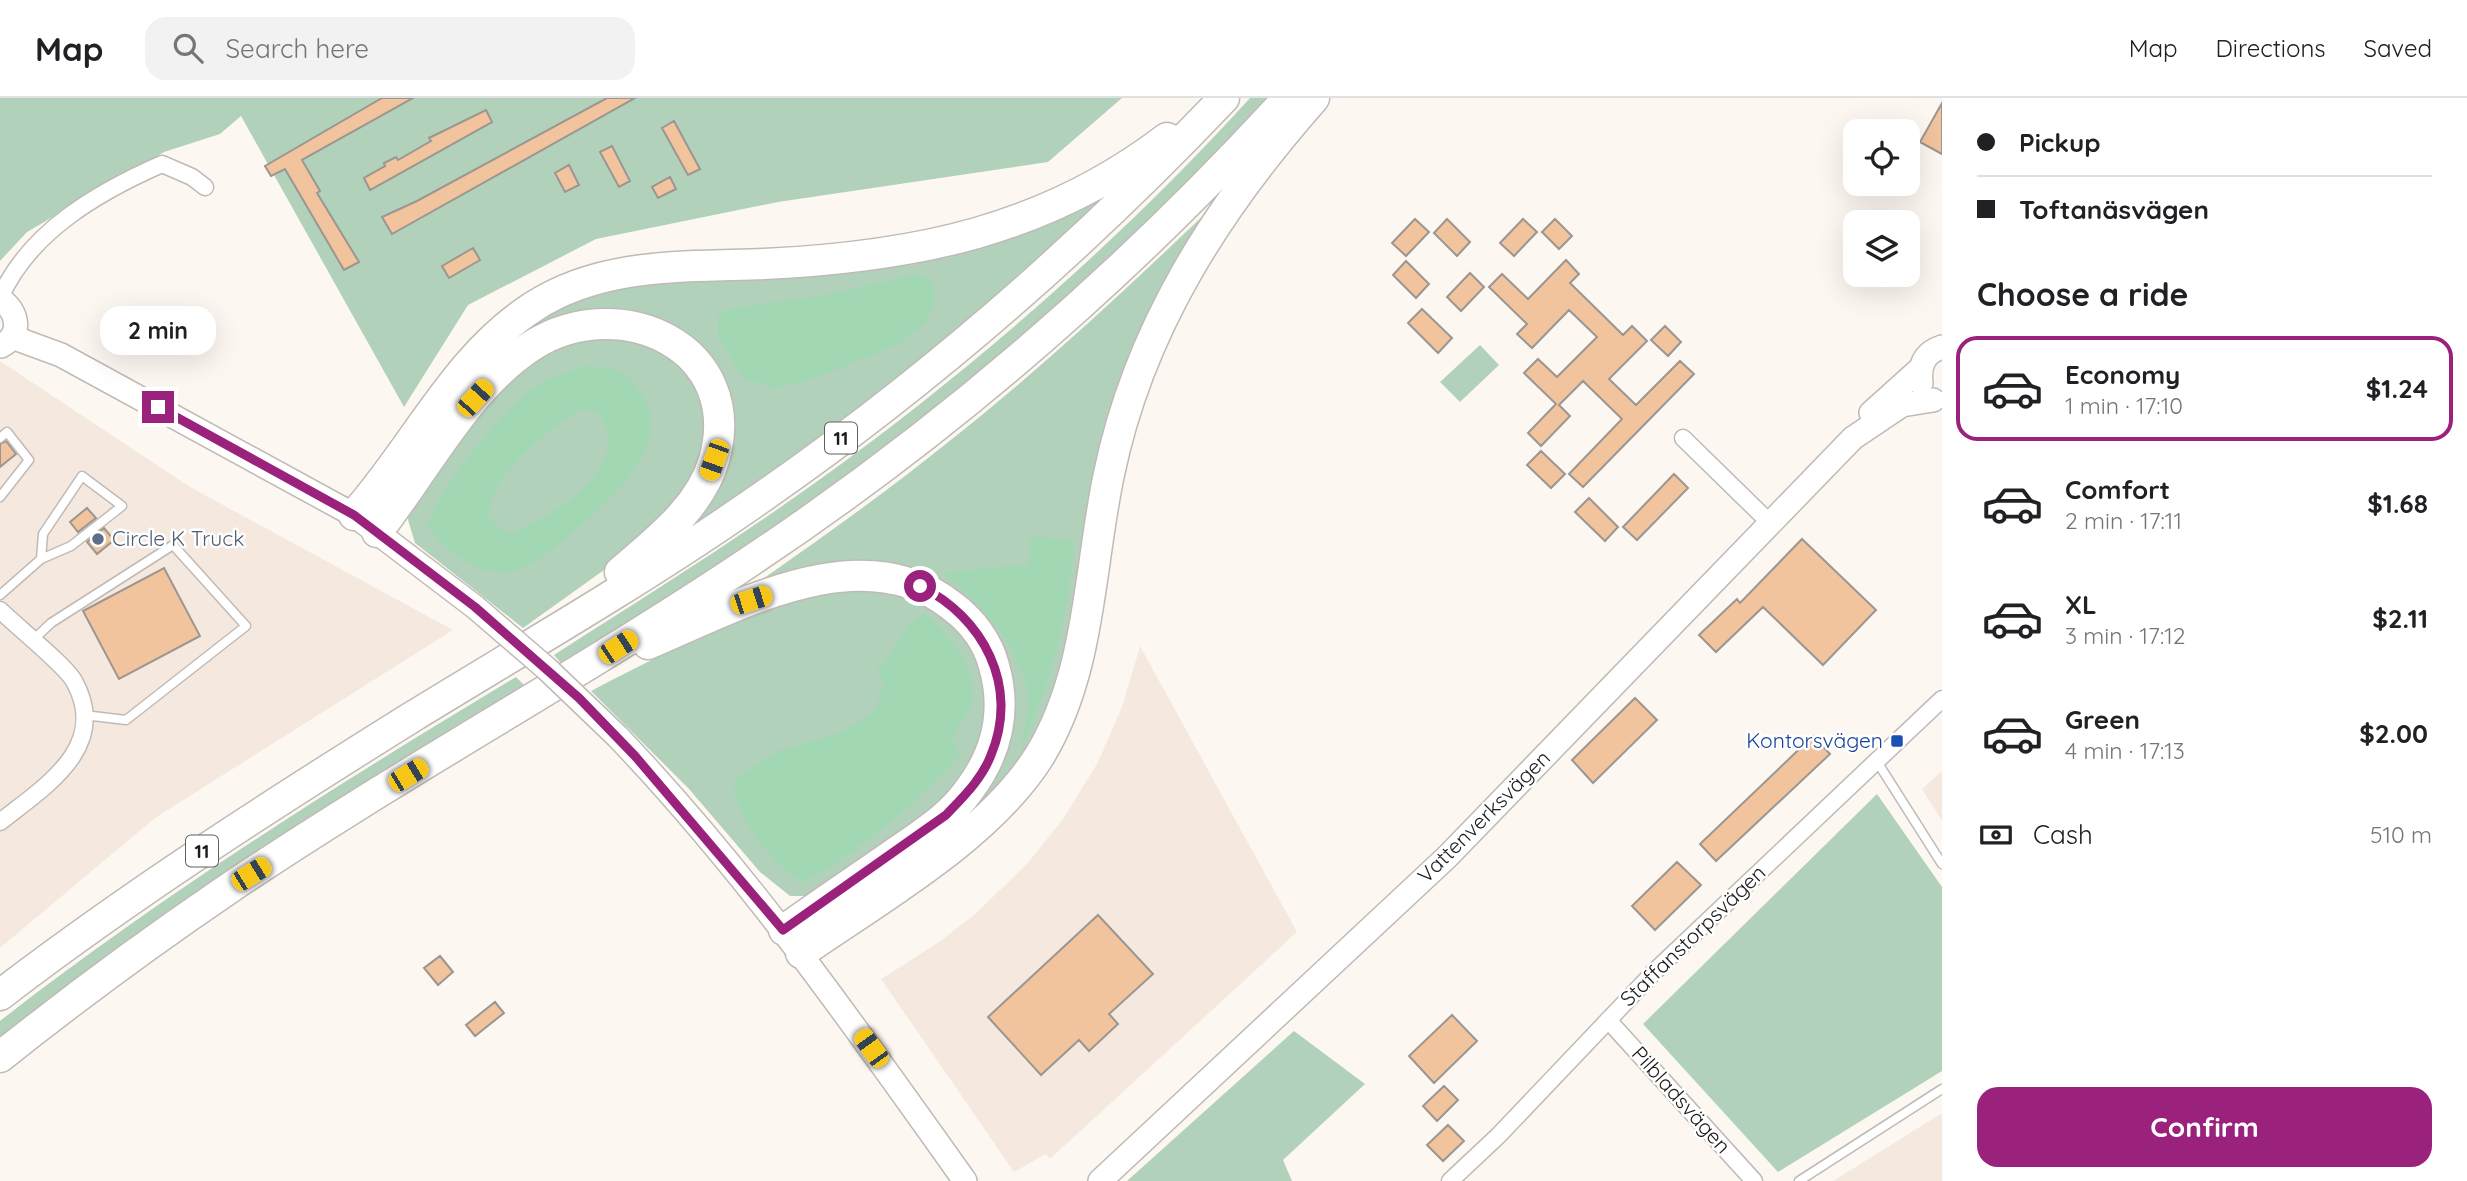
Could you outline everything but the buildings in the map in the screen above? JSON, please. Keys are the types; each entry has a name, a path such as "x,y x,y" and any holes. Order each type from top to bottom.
{"highway":[{"path":"366,523 477,355 516,319 552,296 599,279 645,270 879,255 941,244 998,229 1048,209 1097,184 1152,150 1215,98"},
{"name":"11","path":"0,995 121,905 412,718 696,541 810,462 1014,299 1149,176 1224,98"},
{"name":"11","path":"0,1057 71,1000 229,889 573,676 752,561 960,406 1114,273 1288,98"},
{"path":"792,942 972,829 1010,792 1040,755 1071,686 1081,643 1108,475 1125,406 1141,362 1168,302 1202,244 1249,178 1314,98"},
{"path":"366,523 489,382 508,363 554,333 577,326 612,322 642,327 663,335 695,363 715,401 717,440 714,460 701,489 680,517 618,573 412,718"},
{"path":"573,676 751,600 830,579 874,576 920,586 946,601 974,626 993,660 1000,704 992,755 980,775 946,815 792,942"}],"street":[{"path":"205,187 192,177 162,164 98,198 39,239 15,269 0,299 9,305 15,315 16,326 6,341 61,355 366,523 475,607 554,675 617,736 720,852 792,942 965,1181"},
{"name":"Vattenverksvägen","path":"1853,438 1867,416 1921,368 1930,353 1942,347"},
{"path":"1921,368 1920,381 1938,402"},
{"name":"Vattenverksvägen","path":"1100,1181 1447,857 1853,438 1902,405 1938,402"},
{"path":"1683,439 1770,523"},
{"path":"0,610 74,680 84,715 77,753 55,777 0,822"},
{"name":"Staffanstorpsvägen","path":"1450,1181 1608,1020 1942,699"},
{"name":"Pilbladsvägen","path":"1608,1020 1754,1181"}],"lane":[{"path":"0,438 6,432 29,460 0,497"},
{"path":"0,595 41,559 71,546 122,506 82,476 43,534 41,559"},
{"path":"32,641 51,623 173,545 246,626 126,720 84,715"},
{"path":"1876,760 1942,864"},
{"path":"1798,1181 1942,1089"}],"shaded area":[{"path":"0,361 190,487 453,630 155,818 0,948"},
{"path":"1140,646 1297,932 1050,1159 1046,1154 1014,1172 881,979 936,944 973,916 1027,864 1063,819 1097,764 1122,707"},
{"path":"1942,771 1942,821 1922,789"},
{"path":"1942,1113 1942,1181 1833,1181"}],"green space":[{"path":"0,98 1122,98 1048,162 778,202 596,239 468,305 404,407 241,116 220,134 164,152 27,232 0,261"},
{"path":"1250,98 1276,98 1082,290 828,496 566,669 554,655 787,503 933,394 1098,251 1151,201"},
{"path":"1151,160 966,329 724,512 671,538 724,401 621,313 459,392 544,310 611,284 820,269"},
{"path":"1228,192 1197,236 1079,603 1049,719 993,799 869,895 863,887 952,824 1011,684 915,572 738,596 870,502 984,413 1090,321"},
{"path":"918,274 931,281 935,301 926,322 897,345 805,382 773,388 743,378 718,336 718,314 734,308 820,296"},
{"path":"630,335 680,363 697,391 707,427 694,481 625,555 523,628 415,543 408,520 410,506 512,375 567,340"},
{"path":"1480,345 1499,365 1460,402 1440,382"},
{"path":"582,366 620,372 638,388 649,408 651,428 646,448 636,466 623,484 591,516 550,551 530,564 509,572 498,572 477,567 458,557 428,527 441,496 486,435 517,401 541,383","holes":["583,410 597,411 607,431 607,449 601,466 590,482 559,508 508,534 488,516 494,492 504,476 549,431"]},
{"path":"1031,535 1075,541 1058,643 1034,718 1024,742 1021,742 1028,703 1018,662 998,628 972,598 944,573 1028,564"},
{"path":"837,590 894,591 936,607 971,642 990,698 985,739 947,802 815,896 790,896 760,872 689,789 591,691 651,660 742,620"},
{"path":"924,614 950,640 970,674 973,686 972,703 952,738 960,756 925,792 887,825 805,882 781,866 757,838 739,806 735,779 775,752 843,732 874,712 884,684 876,670 890,656 907,627"},
{"path":"516,677 530,691 0,1047 0,1021 124,929 317,799"},
{"path":"1877,794 1942,887 1942,1071 1778,1172 1643,1024"},
{"path":"1294,1031 1365,1084 1283,1160 1292,1181 1127,1181"}],"place":[{"name":"Circle K Truck","path":"98,539"},
{"name":"Kontorsvägen","path":"1897,741"}],"route":[{"path":"158,407 354,515 475,607 579,698 635,756 720,852 783,930 946,815 967,794 992,755 1000,704 999,680 993,660 974,626 946,601 920,586"}]}
